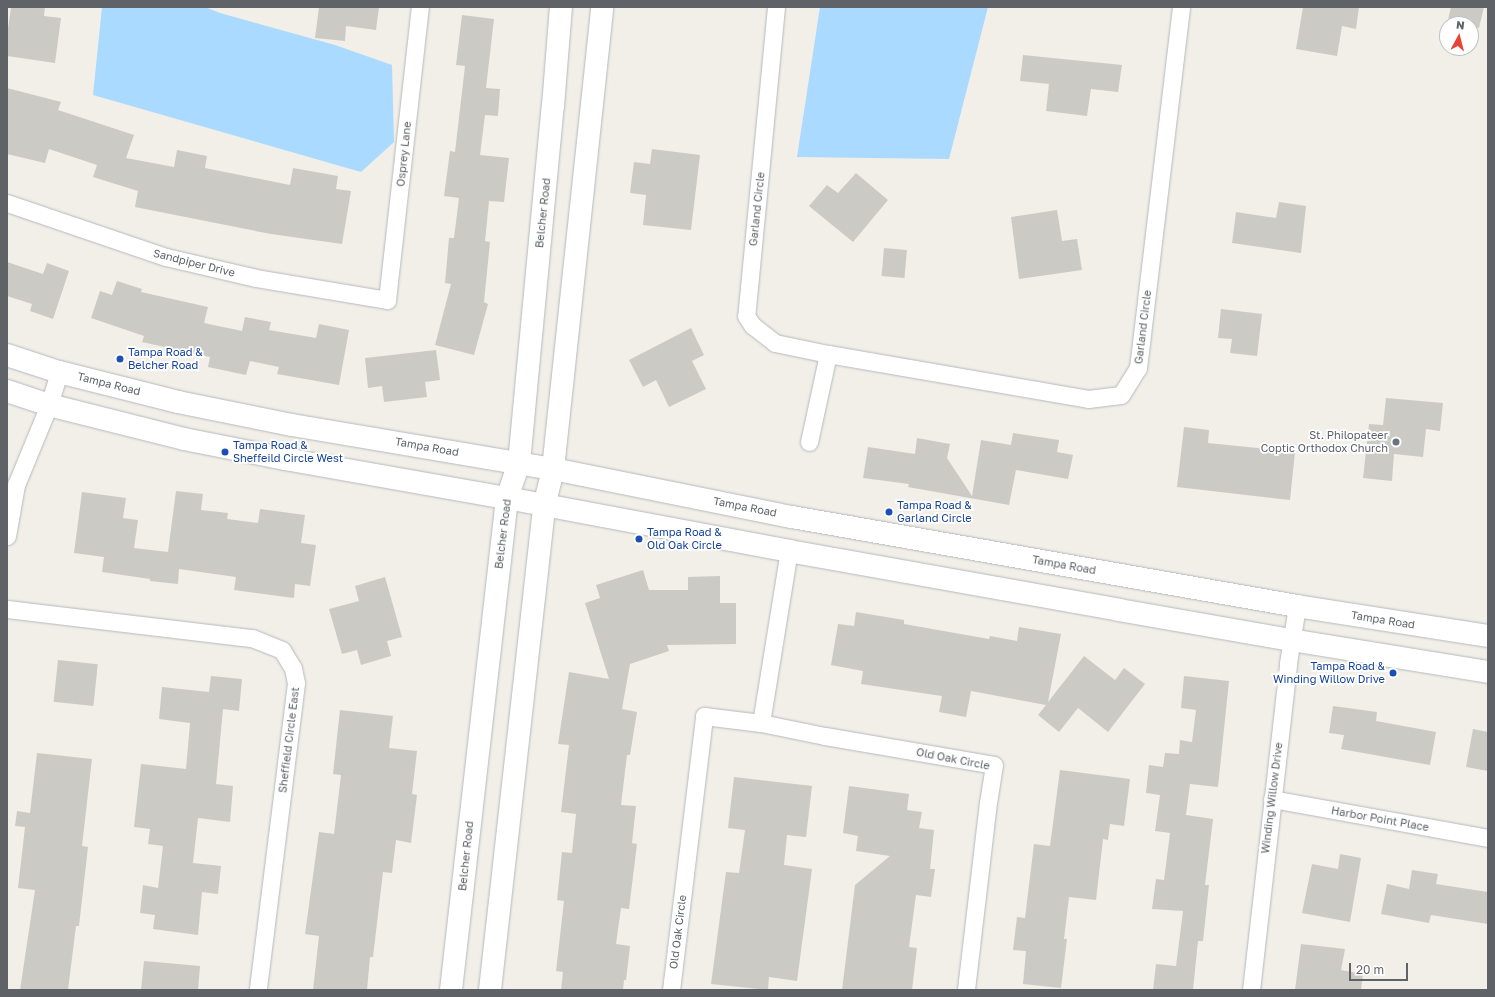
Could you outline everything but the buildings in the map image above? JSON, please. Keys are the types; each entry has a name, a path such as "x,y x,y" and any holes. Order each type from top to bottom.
{"main road":[{"name":"Belcher Road","path":"451,990 507,498 518,463 553,114 561,7"},
{"path":"490,990 544,506 553,468 602,7"},
{"name":"Tampa Road","path":"7,355 59,372 192,405 292,425 553,468 792,517 1296,606 1488,636"},
{"path":"7,392 49,405 184,440 507,498 789,551 1291,640 1488,672"}],"street":[{"name":"Osprey Lane","path":"387,300 420,7"},
{"name":"Garland Circle","path":"776,7 746,316 752,325 775,343 828,354 1088,399 1121,395 1138,368 1181,7"},
{"name":"Sandpiper Drive","path":"7,203 166,257 256,278 387,300"},
{"path":"809,442 828,354"},
{"path":"7,536 16,485 49,405 59,372"},
{"path":"761,723 789,551"},
{"name":"Winding Willow Drive","path":"1251,990 1272,799 1296,606"},
{"name":"Sheffield Circle East","path":"7,609 252,638 282,650 292,668 296,683 258,990"},
{"name":"Old Oak Circle","path":"671,990 704,716 761,723 826,736 994,765 988,802 966,990"},
{"name":"Harbor Point Place","path":"1272,799 1488,838"}],"water":[{"path":"102,7 205,7 220,13 335,45 392,65 394,142 361,172 93,95"},
{"path":"820,7 988,7 949,159 797,157"}],"place":[{"name":"Tampa Road & Belcher Road","path":"120,359"},
{"name":"St. Philopateer Coptic Orthodox Church","path":"1396,442"},
{"name":"Tampa Road & Sheffeild Circle West","path":"225,452"},
{"name":"Tampa Road & Garland Circle","path":"889,512"},
{"name":"Tampa Road & Old Oak Circle","path":"639,539"},
{"name":"Tampa Road & Winding Willow Drive","path":"1393,673"}]}
